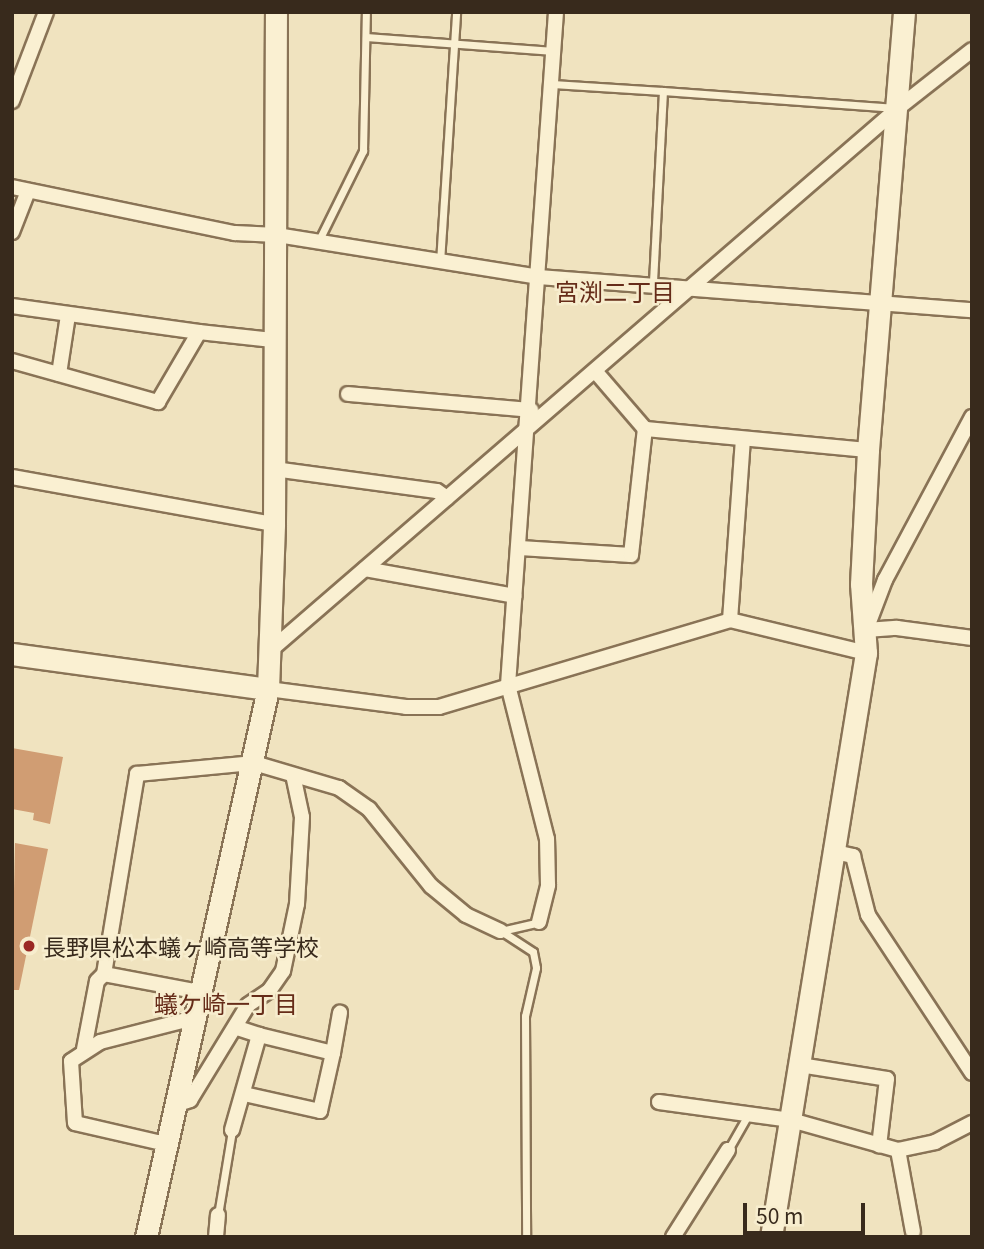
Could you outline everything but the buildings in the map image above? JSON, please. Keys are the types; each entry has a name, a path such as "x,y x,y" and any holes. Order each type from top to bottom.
{"street":[{"path":"12,101 46,12"},
{"path":"146,1237 254,763 268,689 272,649 274,524 276,12"},
{"path":"539,922 548,885 547,839 508,685 529,427 556,12"},
{"path":"771,1237 800,1065 831,851 866,653 861,584 868,450 904,12"},
{"path":"272,649 596,372 897,109 972,50"},
{"path":"12,187 235,233 277,236 539,277 695,286 972,310"},
{"path":"12,232 29,191"},
{"path":"12,306 274,340"},
{"path":"59,374 68,315"},
{"path":"12,361 158,402 199,332"},
{"path":"596,372 645,429 868,450"},
{"path":"348,394 530,410"},
{"path":"866,630 885,580 972,417"},
{"path":"520,548 631,555 645,429"},
{"path":"730,620 743,439"},
{"path":"274,469 437,491 447,498"},
{"path":"12,477 274,524"},
{"path":"365,569 514,596"},
{"path":"12,654 268,689 428,707 730,620 866,653"},
{"path":"866,630 897,628 972,638"},
{"path":"85,1049 97,981 104,974 137,774 254,763 293,778 356,796 431,886 466,915 501,931"},
{"path":"175,1105 190,1100 248,1005 269,991 283,971 296,904 302,817 293,778"},
{"path":"831,851 853,856 868,915 972,1073"},
{"path":"104,974 200,992"},
{"path":"244,1094 320,1111 340,1013"},
{"path":"166,1143 75,1123 71,1061 85,1049 194,1018"},
{"path":"235,1027 333,1053"},
{"path":"232,1130 259,1035"},
{"path":"800,1065 887,1079 879,1146"},
{"path":"659,1102 791,1120 898,1150 934,1142 972,1123"},
{"path":"673,1237 728,1150"},
{"path":"898,1150 913,1232"},
{"path":"216,1237 218,1214"}],"lane":[{"path":"317,244 363,151 366,12"},
{"path":"440,262 456,12"},
{"path":"366,37 554,51"},
{"path":"552,84 897,109"},
{"path":"653,284 663,91"},
{"path":"501,931 539,922"},
{"path":"501,931 533,952 536,968 525,1016 526,1237"},
{"path":"728,1150 748,1115"},
{"path":"218,1214 232,1130"}],"place":[{"name":"長野県松本蟻ヶ崎高等学校","path":"29,946"}],"district":[{"name":"宮渕二丁目","path":"615,291"},
{"name":"蟻ケ崎一丁目","path":"226,1003"}]}
